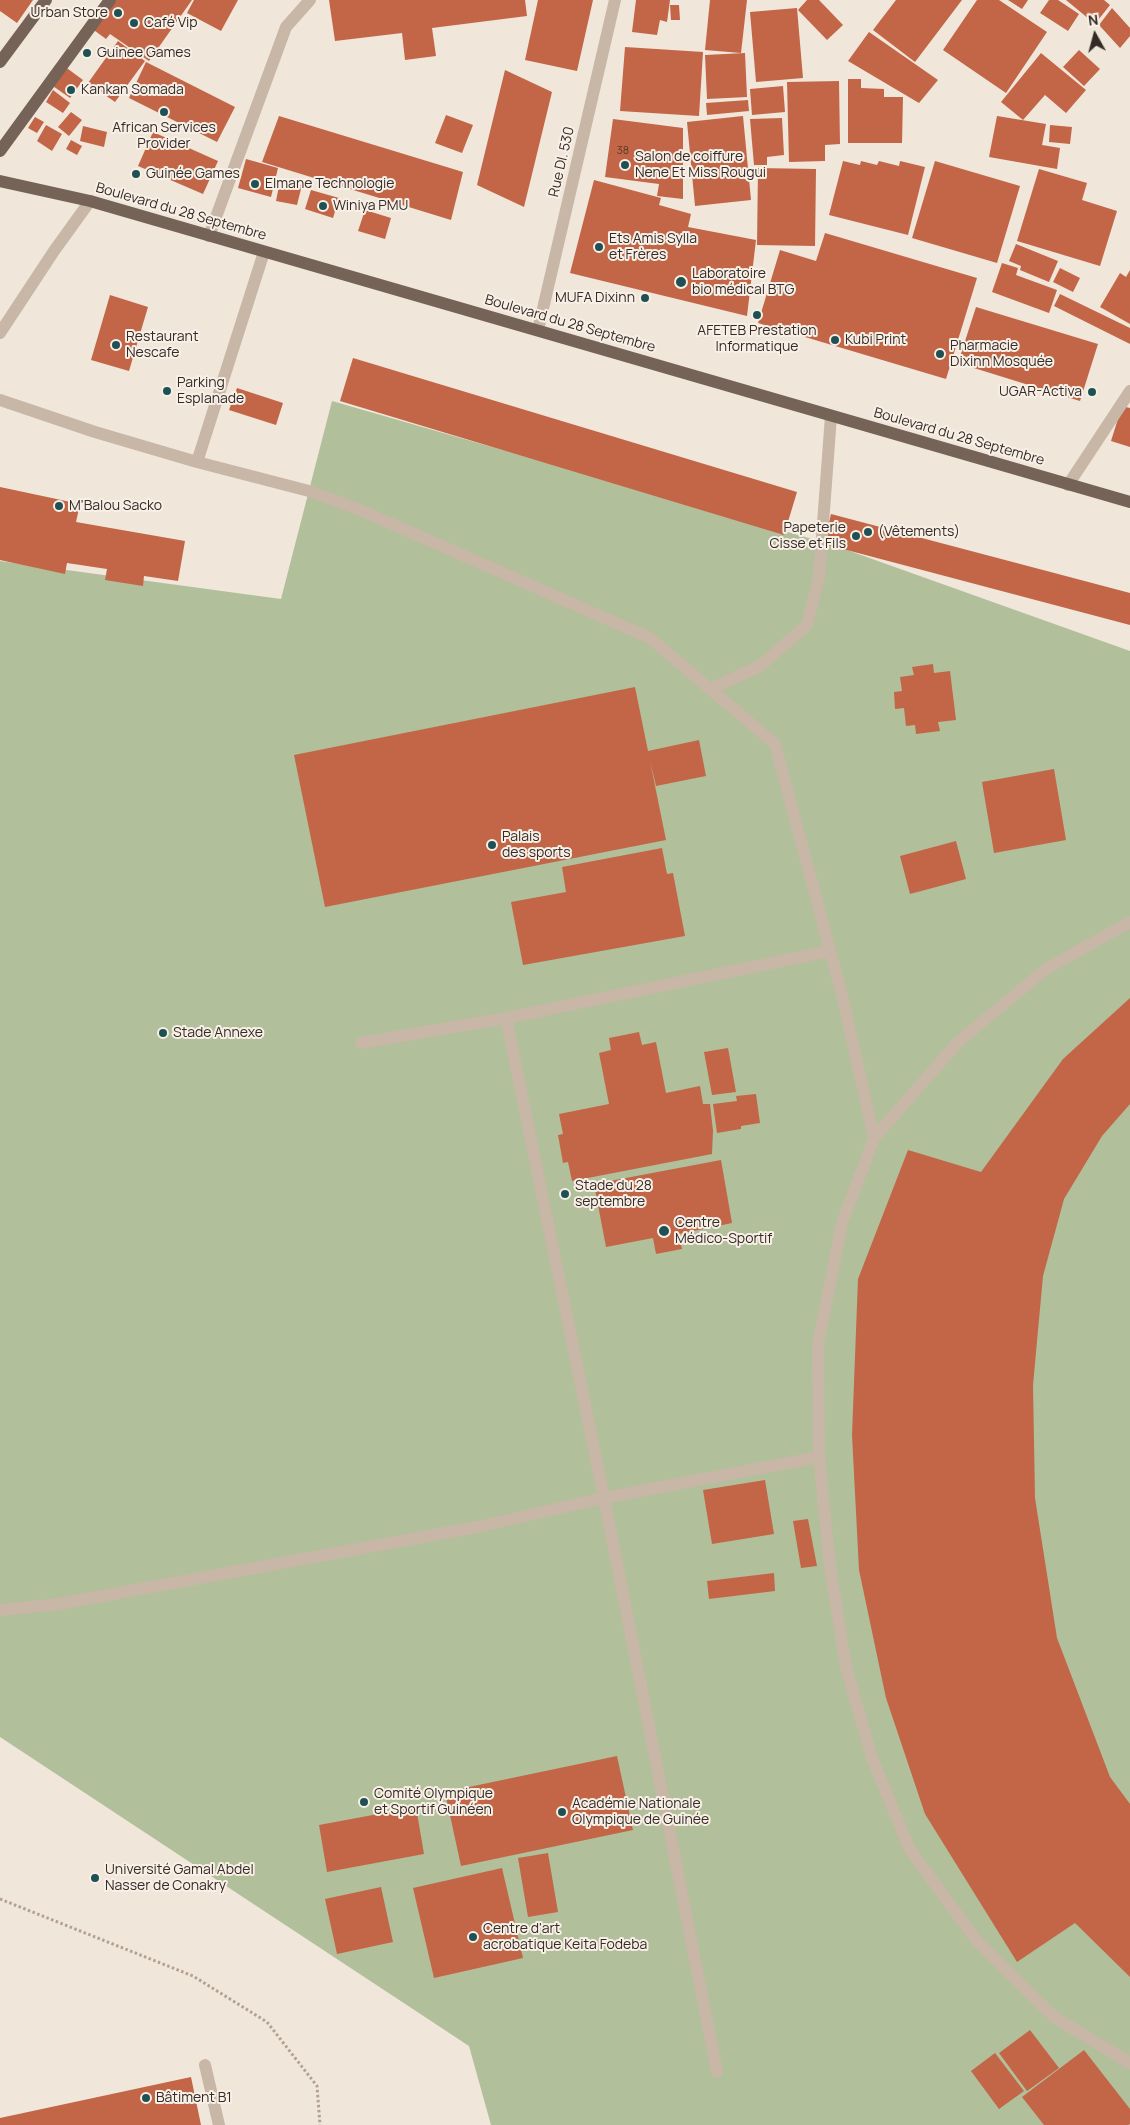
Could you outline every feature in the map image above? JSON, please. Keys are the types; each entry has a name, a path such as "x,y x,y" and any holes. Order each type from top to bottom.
{"main road":[{"path":"0,62 46,0"},
{"path":"0,151 110,0"},
{"name":"Boulevard du 28 Septembre","path":"0,181 90,201 1130,502"}],"street":[{"path":"209,236 286,28 310,0"},
{"name":"Rue DI. 530","path":"538,330 616,0"},
{"path":"0,333 54,251 90,201"},
{"path":"197,462 264,252"},
{"path":"1068,485 1130,391"},
{"path":"0,400 96,432 197,462 309,491 358,509 650,638 775,744 830,951 874,1138"},
{"path":"710,689 760,666 807,625 819,577 831,416"},
{"path":"1130,922 1046,969 958,1042 874,1138 842,1223 818,1344 819,1457 830,1567 846,1667 872,1758 910,1850 977,1941 1054,2017 1130,2064"},
{"path":"361,1043 506,1018 830,951"},
{"path":"506,1018 604,1498 717,2072"},
{"path":"0,1610 59,1604 476,1527 604,1498 819,1457"},
{"path":"205,2065 219,2125"}],"path":[{"path":"0,1899 193,1976 267,2022 317,2086 320,2125"}],"green space":[{"name":"Stade du 28 septembre","path":"332,401 833,545 1130,651 1130,2125 491,2125 469,2046 0,1737 0,561 281,599"}],"building":[{"path":"0,0 33,0 17,23 0,11"},
{"path":"110,0 192,0 149,61 110,34 106,39 91,28"},
{"path":"194,0 238,0 221,31 187,13"},
{"path":"329,0 525,0 527,16 432,28 436,56 405,60 402,33 335,41"},
{"path":"538,0 593,0 577,71 525,60"},
{"path":"636,0 670,0 667,22 660,20 657,35 632,32"},
{"path":"710,0 747,0 741,53 705,50"},
{"path":"807,0 819,0 843,25 827,40 798,10"},
{"path":"896,0 962,0 915,62 873,30"},
{"path":"977,0 999,0 1047,32 1006,93 943,50"},
{"path":"1008,0 1028,0 1022,9"},
{"path":"1049,0 1058,0 1079,14 1068,31 1040,13"},
{"path":"1066,0 1104,0 1110,5 1095,24"},
{"path":"670,5 679,5 680,20 671,20"},
{"path":"797,8 803,78 756,82 750,12"},
{"path":"1112,8 1130,28 1130,36 1120,48 1099,25"},
{"path":"869,32 938,80 919,103 848,61"},
{"path":"118,41 145,61 115,102 88,83"},
{"path":"625,47 703,52 699,116 620,111"},
{"path":"1079,50 1100,69 1084,86 1063,67"},
{"path":"745,53 747,97 707,99 705,55"},
{"path":"1041,53 1086,90 1066,113 1045,95 1023,120 1001,102"},
{"path":"146,62 235,107 217,142 129,98"},
{"path":"64,66 83,80 70,98 50,84"},
{"path":"505,70 552,92 524,207 477,185"},
{"path":"848,79 861,79 861,88 884,89 884,97 903,97 902,143 848,143"},
{"path":"839,81 840,144 825,145 825,161 789,162 787,82"},
{"path":"783,86 785,112 752,115 750,89"},
{"path":"53,90 70,103 63,113 46,102"},
{"path":"748,100 749,111 707,115 706,103"},
{"path":"71,112 82,120 69,136 58,127"},
{"path":"446,115 473,125 462,153 435,143"},
{"path":"279,116 463,172 451,220 262,162"},
{"path":"743,116 751,200 695,206 687,122"},
{"path":"997,116 1046,124 1042,145 1060,148 1057,169 989,157"},
{"path":"35,117 44,122 37,133 28,128"},
{"path":"782,118 784,155 767,157 767,165 754,165 750,119"},
{"path":"613,119 683,128 683,199 657,196 659,184 605,177"},
{"path":"46,125 62,134 52,151 37,141"},
{"path":"1050,125 1072,127 1070,144 1049,142"},
{"path":"83,126 107,132 104,147 80,141"},
{"path":"153,132 218,161 203,194 138,166"},
{"path":"71,140 82,146 77,155 66,149"},
{"path":"246,159 278,168 271,197 238,188"},
{"path":"843,161 860,165 861,161 877,165 879,161 899,166 900,161 925,167 908,235 829,215"},
{"path":"935,161 1020,186 997,263 912,238"},
{"path":"758,168 816,169 815,246 757,245"},
{"path":"1039,169 1087,183 1082,200 1117,211 1100,266 1017,241"},
{"path":"594,180 661,198 659,205 691,214 688,227 756,240 747,316 570,273"},
{"path":"280,181 302,185 297,205 276,201"},
{"path":"311,190 339,198 333,218 305,209"},
{"path":"365,210 391,218 385,239 358,231"},
{"path":"825,233 977,278 946,379 758,323 780,250 816,261"},
{"path":"1016,244 1058,261 1049,282 1020,270 1021,266 1009,261"},
{"path":"1002,263 1018,268 1016,275 1057,290 1049,313 992,292"},
{"path":"1060,268 1080,278 1073,292 1053,282"},
{"path":"1130,270 1130,324 1100,307 1120,273 1126,277"},
{"path":"1060,294 1130,328 1130,344 1054,306"},
{"path":"110,295 148,307 129,371 91,360"},
{"path":"976,307 1098,344 1080,401 958,363"},
{"path":"353,358 797,492 784,535 340,401"},
{"path":"237,388 283,403 276,425 229,410"},
{"path":"1122,406 1130,408 1130,447 1111,441"},
{"path":"0,487 80,504 76,522 185,541 178,581 144,576 143,586 105,580 107,569 67,563 65,574 0,560"},
{"path":"831,514 1130,593 1130,625 824,544"},
{"path":"933,664 934,673 950,671 956,720 938,722 940,731 916,734 915,725 906,726 904,708 895,709 894,692 902,691 900,677 914,675 912,667"},
{"path":"635,687 648,751 699,740 706,776 656,786 650,761 666,840 325,907 294,755"},
{"path":"1054,769 1066,840 994,853 982,782"},
{"path":"956,841 966,879 910,894 900,856"},
{"path":"662,848 667,874 673,873 685,936 523,965 511,902 566,892 562,867"},
{"path":"1130,998 1130,1104 1102,1136 1064,1199 1043,1276 1033,1385 1035,1498 1057,1638 1110,1777 1130,1804 1130,1977 1075,1923 1017,1962 925,1814 886,1698 859,1570 852,1435 858,1279 908,1150 981,1172 1063,1059"},
{"path":"639,1032 642,1045 656,1042 666,1093 700,1086 703,1104 710,1104 713,1131 712,1154 572,1181 568,1162 563,1163 558,1135 563,1134 559,1114 609,1104 599,1053 611,1050 609,1038"},
{"path":"728,1048 736,1092 712,1095 704,1052"},
{"path":"756,1094 760,1123 741,1126 741,1129 717,1133 713,1104 737,1101 736,1096"},
{"path":"721,1160 732,1223 679,1234 682,1249 656,1254 653,1238 606,1247 594,1184"},
{"path":"765,1480 774,1534 712,1544 703,1490"},
{"path":"808,1519 817,1566 801,1568 793,1521"},
{"path":"774,1573 775,1591 709,1599 707,1581"},
{"path":"617,1756 633,1830 461,1866 445,1792"},
{"path":"416,1807 424,1854 327,1872 319,1825"},
{"path":"548,1853 558,1912 528,1917 518,1858"},
{"path":"502,1868 523,1958 434,1978 413,1888"},
{"path":"381,1887 393,1942 337,1954 325,1899"},
{"path":"1030,2030 1059,2068 1027,2091 999,2053"},
{"path":"1084,2050 1130,2109 1130,2124 1044,2125 1022,2097"},
{"path":"995,2053 1024,2091 999,2109 971,2071"},
{"name":"Bâtiment B1","path":"191,2077 201,2125 0,2125 0,2118"}],"place":[{"name":"Urban Store","path":"118,13"},
{"name":"Café Vip","path":"134,23"},
{"name":"Guinee Games","path":"87,53"},
{"name":"Kankan Somada","path":"71,90"},
{"name":"African Services Provider","path":"164,112"},
{"name":"Salon de coiffure Nene Et Miss Rougui","path":"625,165"},
{"name":"Guinée Games","path":"136,174"},
{"name":"Elmane Technologie","path":"255,184"},
{"name":"Winiya PMU","path":"323,206"},
{"name":"Ets Amis Sylla et Frères","path":"599,247"},
{"name":"Laboratoire bio médical BTG","path":"681,282"},
{"name":"MUFA Dixinn","path":"645,298"},
{"name":"AFETEB Prestation Informatique","path":"757,315"},
{"name":"Kubi Print","path":"835,340"},
{"name":"Restaurant Nescafe","path":"116,345"},
{"name":"Pharmacie Dixinn Mosquée","path":"940,354"},
{"name":"Parking Esplanade","path":"167,391"},
{"name":"UGAR-Activa","path":"1092,392"},
{"name":"M'Balou Sacko","path":"59,506"},
{"name":"(Vêtements)","path":"868,532"},
{"name":"Papeterie Cisse et Fils","path":"856,536"},
{"name":"Palais des sports","path":"492,845"},
{"name":"Stade Annexe","path":"163,1033"},
{"name":"Stade du 28 septembre","path":"565,1194"},
{"name":"Centre Médico-Sportif","path":"664,1231"},
{"name":"Comité Olympique et Sportif Guinéen","path":"364,1802"},
{"name":"Académie Nationale Olympique de Guinée","path":"562,1812"},
{"name":"Université Gamal Abdel Nasser de Conakry","path":"95,1878"},
{"name":"Centre d'art acrobatique Keita Fodeba","path":"473,1937"},
{"name":"Bâtiment B1","path":"146,2098"}]}
